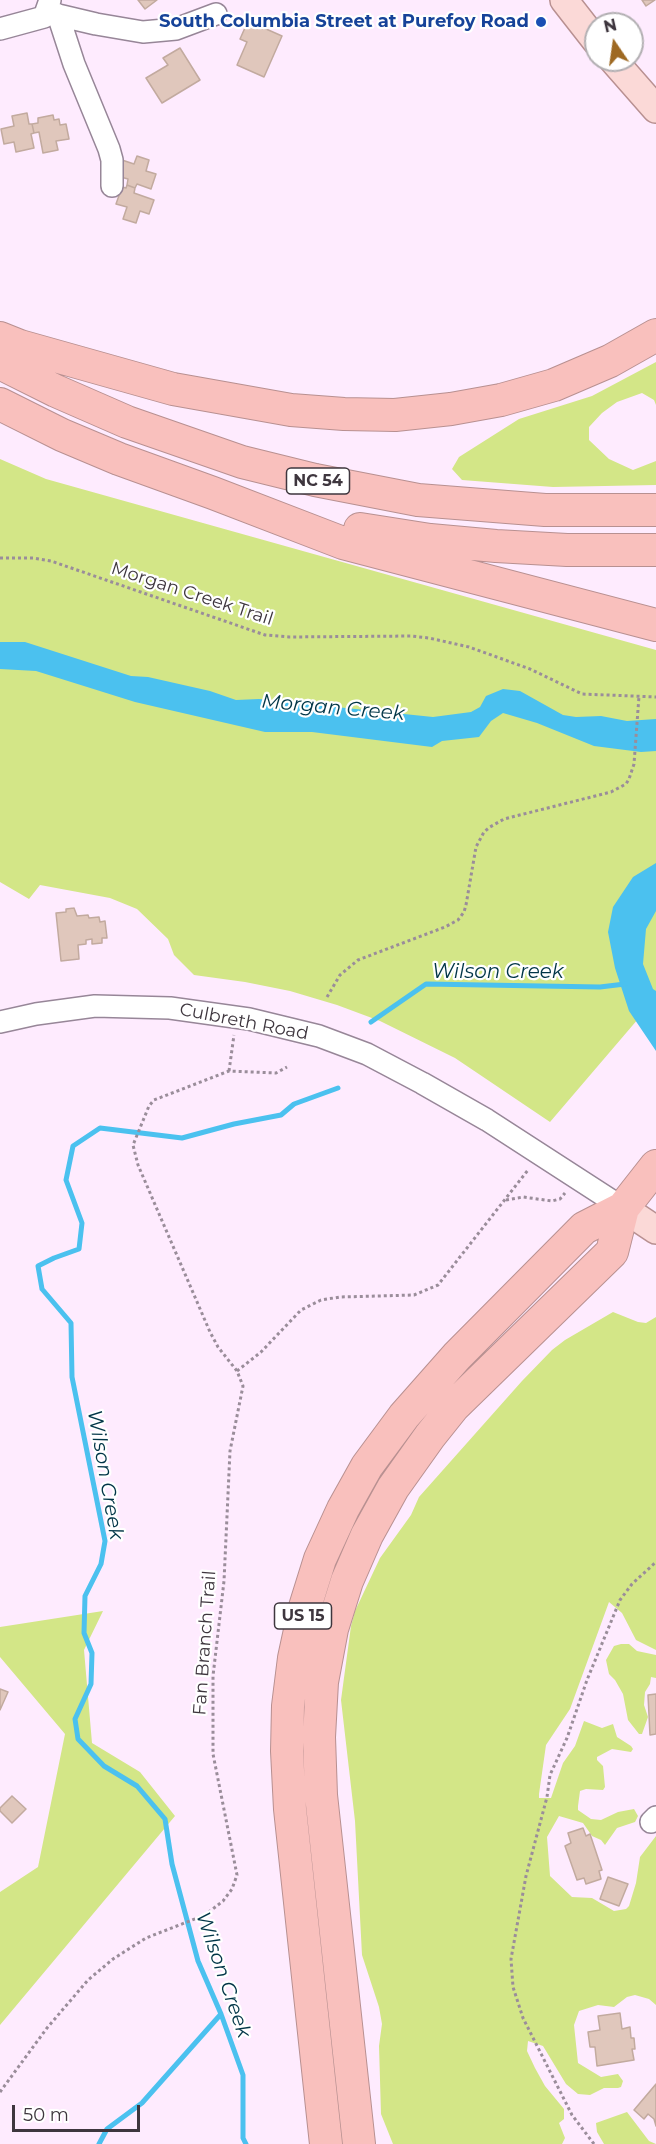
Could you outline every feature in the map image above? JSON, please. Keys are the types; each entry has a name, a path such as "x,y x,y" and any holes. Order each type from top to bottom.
{"highway":[{"path":"0,338 20,346 173,389 291,410 395,415 451,409 501,400 554,385 610,361 656,335"},
{"name":"NC 54","path":"0,363 56,391 128,422 242,462 315,480 430,501 545,510 656,510"},
{"name":"NC 54","path":"0,404 119,459 213,493 346,527 430,540 496,546 567,550 656,550"},
{"path":"213,493 342,543 656,625"},
{"name":"US 15","path":"358,2144 321,1795 319,1737 322,1682 332,1629 346,1581 366,1535 393,1488 430,1436 454,1406 612,1252 624,1208 655,1168"},
{"name":"US 15","path":"326,2144 290,1809 287,1751 288,1706 304,1607 320,1559 343,1509 367,1466 404,1416 457,1356 584,1228 624,1208"}],"main road":[{"path":"564,0 584,26"},
{"path":"624,72 656,109"},
{"path":"624,1208 656,1230"}],"street":[{"path":"50,10 109,149 112,160 112,186"},
{"path":"0,29 50,10 143,32 176,29 216,14"},
{"name":"Culbreth Road","path":"0,1022 36,1014 95,1006 170,1008 249,1019 336,1042 382,1062 487,1120 624,1208"}],"path":[{"name":"Morgan Creek Trail","path":"0,558 51,561 265,635 289,637 411,636 469,647 530,669 582,694 656,697"},
{"path":"327,997 340,975 358,960 458,920 466,905 476,847 484,832 490,827 504,819 620,788 630,779 634,764 639,696"},
{"path":"229,1071 234,1035"},
{"path":"287,1067 276,1073 229,1071 159,1098 149,1106 134,1142 133,1152 138,1165 203,1318 218,1347 237,1371 266,1347 301,1310 321,1299 414,1295 438,1285 540,1154"},
{"path":"505,1201 523,1197 549,1202 560,1198"},
{"name":"Fan Branch Trail","path":"0,2092 46,2028 88,1980 112,1959 146,1938 205,1915 223,1901 232,1889 237,1875 213,1754 213,1676 224,1581 230,1451 243,1386 237,1371"},
{"path":"594,2144 572,2115 523,2018 513,1987 512,1959 526,1876 547,1797 550,1775 567,1738 620,1600 632,1584 656,1562"}],"green space":[{"path":"656,362 656,405 654,400 642,393 617,402 589,427 589,440 609,459 633,470 656,461 656,485 553,487 462,480 452,469 459,457 519,419 592,396"},
{"path":"0,459 46,479 656,650 656,998 550,1122 455,1058 380,1021 290,991 194,975 174,955 168,939 137,909 110,898 40,885 29,899 0,882"},
{"path":"613,1312 646,1323 656,1317 656,1650 636,1640 622,1613 609,1602 570,1709 546,1745 539,1798 551,1798 563,1763 575,1746 584,1721 602,1728 613,1724 617,1737 633,1749 631,1752 612,1749 597,1757 603,1766 605,1787 603,1790 580,1791 578,1810 591,1819 601,1820 618,1812 634,1809 638,1816 635,1822 617,1828 605,1845 601,1840 592,1836 583,1823 559,1816 547,1837 550,1876 572,1897 592,1898 614,1911 626,1909 636,1883 640,1857 656,1836 656,2005 649,1999 635,1995 627,1997 614,2007 598,2005 579,2011 574,2025 578,2063 601,2077 618,2074 623,2081 621,2087 618,2088 604,2088 590,2095 578,2094 566,2084 543,2046 528,2041 527,2051 535,2068 545,2086 564,2109 564,2119 559,2123 565,2138 562,2144 393,2144 381,2114 379,2046 382,2024 379,2007 362,1955 355,1821 341,1700 351,1626 355,1611 380,1558 411,1515 419,1497 552,1350"},
{"path":"103,1611 84,1650 92,1743 140,1772 175,1816 0,2025 0,1892 38,1867 65,1734 0,1657 0,1627"},
{"path":"629,1644 637,1651 656,1655 656,1678 651,1677 645,1692 644,1705 648,1717 642,1734 639,1734 628,1720 623,1694 609,1674 606,1660 614,1646"},
{"path":"627,2112 649,2141 656,2144 604,2144 597,2132 596,2123"}],"water":[{"name":"Morgan Creek","path":"0,642 25,642 131,676 148,677 210,691 236,700 259,699 433,717 471,712 480,707 486,696 503,689 520,691 563,715 601,716 627,721 656,719 656,751 641,752 594,746 537,723 503,713 491,721 479,737 442,741 432,747 312,732 265,732 135,702 36,671 0,669"},
{"path":"656,863 656,911 646,929 643,964 653,989 656,991 656,1051 629,1011 615,968 608,932 613,907 633,877"}],"building":[{"path":"138,0 157,0 145,9"},
{"path":"642,0 655,0 646,6"},
{"path":"248,21 282,36 264,77 237,65 247,42 240,39"},
{"path":"180,48 200,80 162,103 146,78 168,65 163,58"},
{"path":"27,113 34,133 31,134 34,148 16,152 14,142 4,144 1,129 14,126 12,116"},
{"path":"53,115 54,120 59,119 60,125 66,124 69,139 56,141 58,150 43,153 39,132 34,133 32,124 38,123 38,118"},
{"path":"137,156 149,160 146,171 156,174 151,189 137,184 135,188 127,185 128,179 117,176 122,160 134,164"},
{"path":"127,185 135,188 134,193 154,200 149,214 140,211 136,223 123,219 127,207 116,204 122,187 126,188"},
{"path":"74,908 77,916 88,915 89,918 99,917 100,922 105,921 107,938 102,938 102,943 92,944 92,939 86,940 86,944 78,945 79,959 61,961 56,913"},
{"path":"0,1689 8,1692 0,1710"},
{"path":"656,1694 656,1734 650,1735 648,1695"},
{"path":"12,1796 26,1809 12,1823 0,1811 0,1808"},
{"path":"583,1828 586,1836 590,1834 602,1870 599,1871 601,1879 586,1884 584,1878 577,1880 565,1846 571,1843 568,1833"},
{"path":"608,1877 628,1884 619,1906 600,1899"},
{"path":"620,2013 622,2029 630,2027 631,2038 634,2038 635,2049 632,2049 634,2060 597,2066 595,2047 590,2047 588,2032 600,2030 598,2016"},
{"path":"656,2084 656,2126 654,2119 648,2114 644,2119 634,2110"}],"waterway":[{"name":"Wilson Creek","path":"371,1022 426,984 600,987 625,984"},
{"name":"Wilson Creek","path":"246,2144 243,2138 243,2075 221,2014 198,1961 172,1864 165,1819 137,1786 104,1766 78,1739 75,1719 91,1684 92,1653 84,1633 85,1596 101,1564 105,1541 72,1377 71,1323 42,1289 38,1266 79,1249 82,1223 66,1180 73,1146 100,1128 182,1138 234,1124 281,1115 294,1104 338,1088"},
{"path":"99,2144 107,2129 142,2103 221,2014"}],"place":[{"name":"South Columbia Street at Purefoy Road","path":"541,22"}]}
